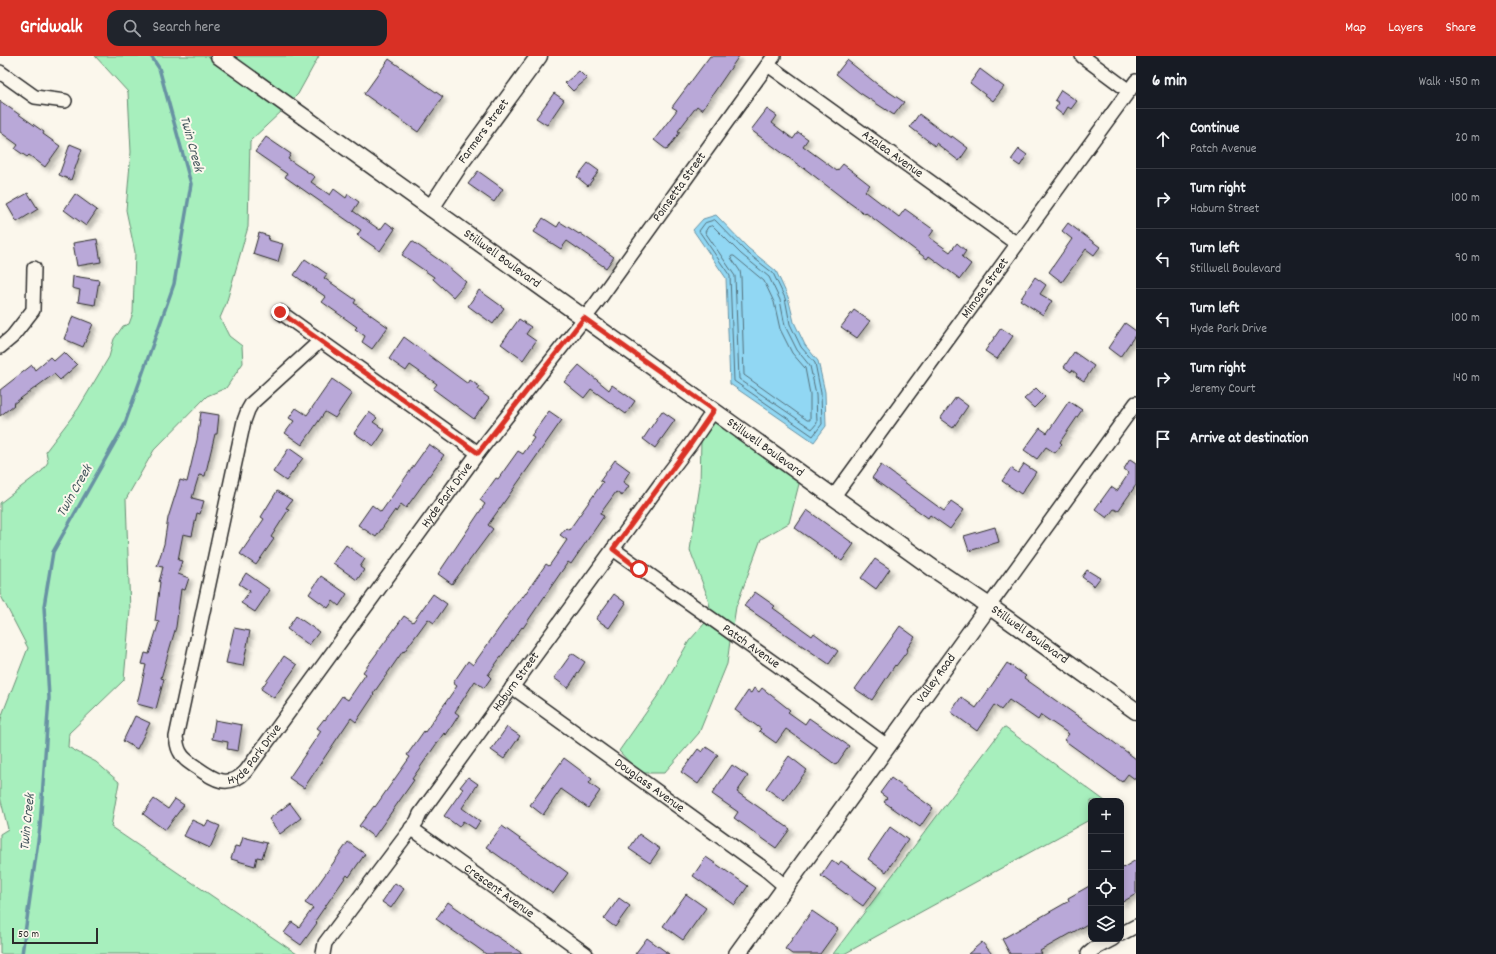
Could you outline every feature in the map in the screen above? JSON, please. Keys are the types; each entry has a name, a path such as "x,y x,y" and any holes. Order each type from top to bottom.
{"street":[{"name":"Stillwell Boulevard","path":"220,56 934,569 989,606 1136,711"},
{"name":"Farmers Street","path":"431,208 460,164 539,56"},
{"path":"1082,56 1132,86"},
{"name":"Azalea Avenue","path":"771,60 1016,244"},
{"name":"Poinsetta Street","path":"584,318 771,60"},
{"path":"0,72 35,97 65,102"},
{"name":"Mimosa Street","path":"834,496 1132,86"},
{"path":"0,347 12,337 33,310 34,268"},
{"path":"280,312 478,453"},
{"name":"Hyde Park Drive","path":"320,341 252,404 244,421 176,737 180,753 185,759 213,779 226,782 235,780 246,772 478,453 584,318"},
{"name":"Valley Road","path":"737,954 1136,403"},
{"name":"Haburn Street","path":"323,954 325,943 411,828 714,410"},
{"name":"Patch Avenue","path":"613,549 777,665 887,746"},
{"name":"Douglass Avenue","path":"512,687 786,886"},
{"name":"Crescent Avenue","path":"411,828 586,954"},
{"path":"1124,932 1136,926"},
{"path":"1088,954 1107,942"}],"green space":[{"path":"95,56 208,56 283,110 250,141 248,227 226,304 220,318 229,336 242,346 243,363 226,388 207,396 154,450 126,499 130,611 124,680 69,733 68,747 96,762 119,782 111,827 297,954 0,954 0,834 8,829 0,797 0,726 2,715 28,648 0,594 0,503 42,471 48,462 46,451 78,409 109,357 114,339 123,326 129,324 133,313 135,252 126,210 131,152 128,92"},
{"path":"231,56 319,56 298,94 292,100"},
{"path":"715,419 800,480 789,523 761,539 736,607 733,626 711,611 707,595 690,550 700,485 701,438"},
{"path":"705,623 730,641 727,664 699,733 664,773 644,773 631,764 619,751 659,694 689,641"},
{"path":"1004,727 1101,798 1088,798 1088,821 844,954 833,954"}],"water":[{"path":"716,215 748,248 776,271 788,297 794,322 805,345 818,361 825,392 826,426 814,442 730,384 726,278 693,230 703,219"}],"building":[{"path":"710,56 739,56 702,110 697,106 678,131 680,132 667,150 654,140 677,110 672,107"},
{"path":"389,59 443,97 418,132 364,94"},
{"path":"847,60 877,84 904,102 894,115 860,93 836,74"},
{"path":"980,69 1004,87 993,101 970,83"},
{"path":"579,71 587,79 573,91 565,83"},
{"path":"1061,90 1077,101 1071,109 1068,107 1063,115 1055,109 1059,103 1055,100"},
{"path":"554,93 564,100 547,125 536,118"},
{"path":"0,101 44,132 43,134 60,146 45,167 29,155 27,157 15,149 18,145 0,132"},
{"path":"767,109 777,116 772,123 793,139 798,132 808,139 803,146 837,171 843,164 870,185 865,191 899,217 905,209 934,230 929,237 950,252 957,243 966,251 962,257 971,264 960,279 929,256 927,259 751,130"},
{"path":"919,114 951,138 952,136 968,148 959,161 936,143 935,146 910,127"},
{"path":"266,137 291,154 288,159 315,177 311,182 330,195 334,189 346,198 348,194 359,202 353,211 380,230 386,222 395,229 380,251 357,235 361,230 285,177 287,174 255,152"},
{"path":"70,144 82,149 71,180 59,175"},
{"path":"1019,149 1027,155 1020,166 1011,160"},
{"path":"588,163 599,171 588,186 577,177"},
{"path":"478,171 503,189 494,202 468,184"},
{"path":"28,193 38,209 17,222 7,205"},
{"path":"75,194 97,210 86,226 64,210"},
{"path":"543,218 557,227 560,222 579,234 580,233 614,257 606,268 567,241 561,249 534,232"},
{"path":"1068,223 1100,247 1094,255 1086,249 1062,282 1049,272 1072,239 1062,231"},
{"path":"259,233 269,236 268,240 283,244 278,262 253,254"},
{"path":"97,239 101,262 77,266 73,243"},
{"path":"412,241 442,262 466,282 453,297 433,279 434,277 402,255"},
{"path":"305,259 327,274 324,278 356,300 354,303 388,327 372,349 362,342 365,336 355,329 357,327 322,302 326,297 294,275"},
{"path":"73,276 99,280 95,305 78,302 80,290 72,288"},
{"path":"1035,277 1046,285 1040,294 1052,301 1043,315 1020,300"},
{"path":"479,290 504,308 493,324 468,306"},
{"path":"854,310 870,321 857,338 841,327"},
{"path":"73,316 93,324 83,347 64,339"},
{"path":"519,319 531,327 526,334 536,341 523,360 501,344"},
{"path":"1125,323 1136,331 1136,334 1120,357 1108,348"},
{"path":"1001,328 1013,336 997,359 985,351"},
{"path":"404,337 468,384 470,380 480,387 478,390 489,398 474,419 433,389 437,384 410,365 406,371 389,359"},
{"path":"64,352 77,365 60,380 54,374 13,404 14,405 0,416 0,390 32,365 35,370 50,357 54,361"},
{"path":"1074,352 1094,366 1084,381 1076,376 1077,374 1072,370 1071,372 1064,367"},
{"path":"579,365 609,390 612,385 635,401 626,414 591,389 584,398 564,382"},
{"path":"332,379 352,393 335,418 325,412 302,445 285,433 294,421 289,418 296,408 307,415"},
{"path":"1036,388 1045,397 1034,408 1024,399"},
{"path":"956,397 968,406 953,428 940,419"},
{"path":"1069,401 1082,410 1060,442 1062,444 1055,453 1046,447 1037,459 1024,450 1040,428 1047,433"},
{"path":"549,411 562,420 488,525 493,529 452,584 438,574 485,504 480,500 496,478 498,479 518,451 523,454 534,438 531,436"},
{"path":"662,411 675,420 655,448 643,439"},
{"path":"201,412 219,415 217,434 215,434 205,476 199,475 192,498 204,501 200,514 197,513 192,536 183,534 178,560 182,561 178,574 189,578 185,590 181,589 176,627 161,678 164,679 156,709 137,704 146,665 142,664 145,653 149,654 159,622 155,621 159,582 163,567 157,566 164,544 168,518 180,480 187,482 197,440"},
{"path":"369,412 377,418 373,422 385,430 374,446 354,433"},
{"path":"429,444 444,455 406,508 401,504 376,537 358,525 372,505 381,512"},
{"path":"289,448 303,458 286,481 273,472"},
{"path":"1130,459 1136,463 1136,485 1118,511 1114,509 1107,518 1095,509 1111,487 1117,491 1129,473 1124,469"},
{"path":"615,460 630,471 623,482 629,486 622,496 616,492 600,514 604,516 571,564 568,562 523,628 522,627 488,675 491,678 484,688 475,681 455,712 459,715 446,735 444,733 412,779 414,780 374,837 359,826 374,806 375,807 410,757 407,755 457,686 453,683 468,661 473,665 546,564 549,566 567,540 560,535 566,528 569,530 603,482 600,481"},
{"path":"1024,464 1036,472 1021,494 1002,481 1011,468 1018,473"},
{"path":"881,465 944,511 951,501 964,510 950,529 930,515 928,518 872,478"},
{"path":"277,491 292,500 286,508 289,509 271,537 274,539 256,565 240,554 264,519 261,517"},
{"path":"807,510 854,544 842,561 795,528"},
{"path":"995,527 999,542 969,551 964,536"},
{"path":"346,545 365,559 360,567 364,570 357,580 333,563"},
{"path":"875,559 890,569 876,589 861,578"},
{"path":"1087,570 1100,578 1094,586 1082,577"},
{"path":"246,573 270,590 255,612 241,603 250,591 239,584"},
{"path":"321,576 347,594 339,606 333,601 328,608 309,594"},
{"path":"755,592 775,606 773,608 812,636 814,633 838,651 829,664 744,606"},
{"path":"433,594 447,604 434,623 428,619 404,652 403,651 373,694 374,695 356,722 351,718 304,788 289,778 321,731 317,728 324,719 325,720 342,696 348,700 366,674 363,672 404,616 413,622"},
{"path":"614,594 626,603 609,628 596,619"},
{"path":"296,616 319,632 309,645 287,629"},
{"path":"900,626 915,637 907,649 908,650 896,666 895,665 872,700 855,689"},
{"path":"234,628 250,631 243,666 226,663"},
{"path":"572,653 585,662 568,688 554,678"},
{"path":"284,656 297,665 274,698 261,689"},
{"path":"1007,663 1026,676 1024,678 1136,759 1136,780 1128,774 1122,782 1064,740 1069,734 1041,715 1038,720 1009,700 1001,710 994,705 977,731 951,712 961,697 976,708"},
{"path":"754,688 759,692 762,688 790,710 788,712 805,724 809,718 849,746 836,765 786,729 776,743 759,731 761,729 735,710 748,691 751,693"},
{"path":"135,716 150,723 137,749 123,741"},
{"path":"215,720 242,725 238,751 227,749 228,742 212,739"},
{"path":"507,727 520,736 504,759 491,750"},
{"path":"706,747 718,755 698,784 681,772 698,749 702,752"},
{"path":"789,756 807,770 784,801 766,788"},
{"path":"564,758 592,779 589,783 600,791 588,808 561,789 543,815 530,805"},
{"path":"732,765 748,776 737,792 790,829 776,848 734,818 738,812 712,794"},
{"path":"468,777 478,784 462,808 480,821 475,829 463,821 459,827 444,816 463,789 460,787"},
{"path":"891,778 933,808 920,827 884,802 887,798 880,793"},
{"path":"154,799 168,809 175,799 184,805 165,830 143,814"},
{"path":"290,803 301,818 280,834 269,819"},
{"path":"192,820 205,826 208,821 220,826 210,848 184,836"},
{"path":"502,826 568,873 553,894 486,847"},
{"path":"890,827 908,840 886,872 868,859"},
{"path":"639,834 660,849 650,863 629,849"},
{"path":"243,837 267,843 262,858 257,857 255,866 231,859 235,846 240,847"},
{"path":"348,842 365,854 349,877 347,875 315,921 317,923 301,945 284,933 292,922 299,927 313,908 305,903"},
{"path":"706,857 748,886 735,905 693,876"},
{"path":"832,860 838,865 841,861 877,887 863,906 821,876"},
{"path":"1136,860 1136,894 1124,901 1124,870 1124,867"},
{"path":"395,883 404,889 391,908 382,902"},
{"path":"1088,887 1088,924 1040,951 1042,954 1010,954 1002,939 1069,901 1068,898"},
{"path":"686,894 706,908 683,940 663,926"},
{"path":"619,898 630,906 615,927 604,919"},
{"path":"448,902 523,954 486,954 436,919"},
{"path":"812,911 838,929 820,954 792,954 785,949"},
{"path":"647,938 669,954 635,954"},
{"path":"982,942 992,954 968,954"}],"waterway":[{"name":"Twin Creek","path":"22,954 40,827 49,698 44,606 53,552 124,426 174,284 191,184 159,68 151,56"}],"route":[{"path":"280,312 478,453 584,318 714,410 613,549 639,569"}]}
